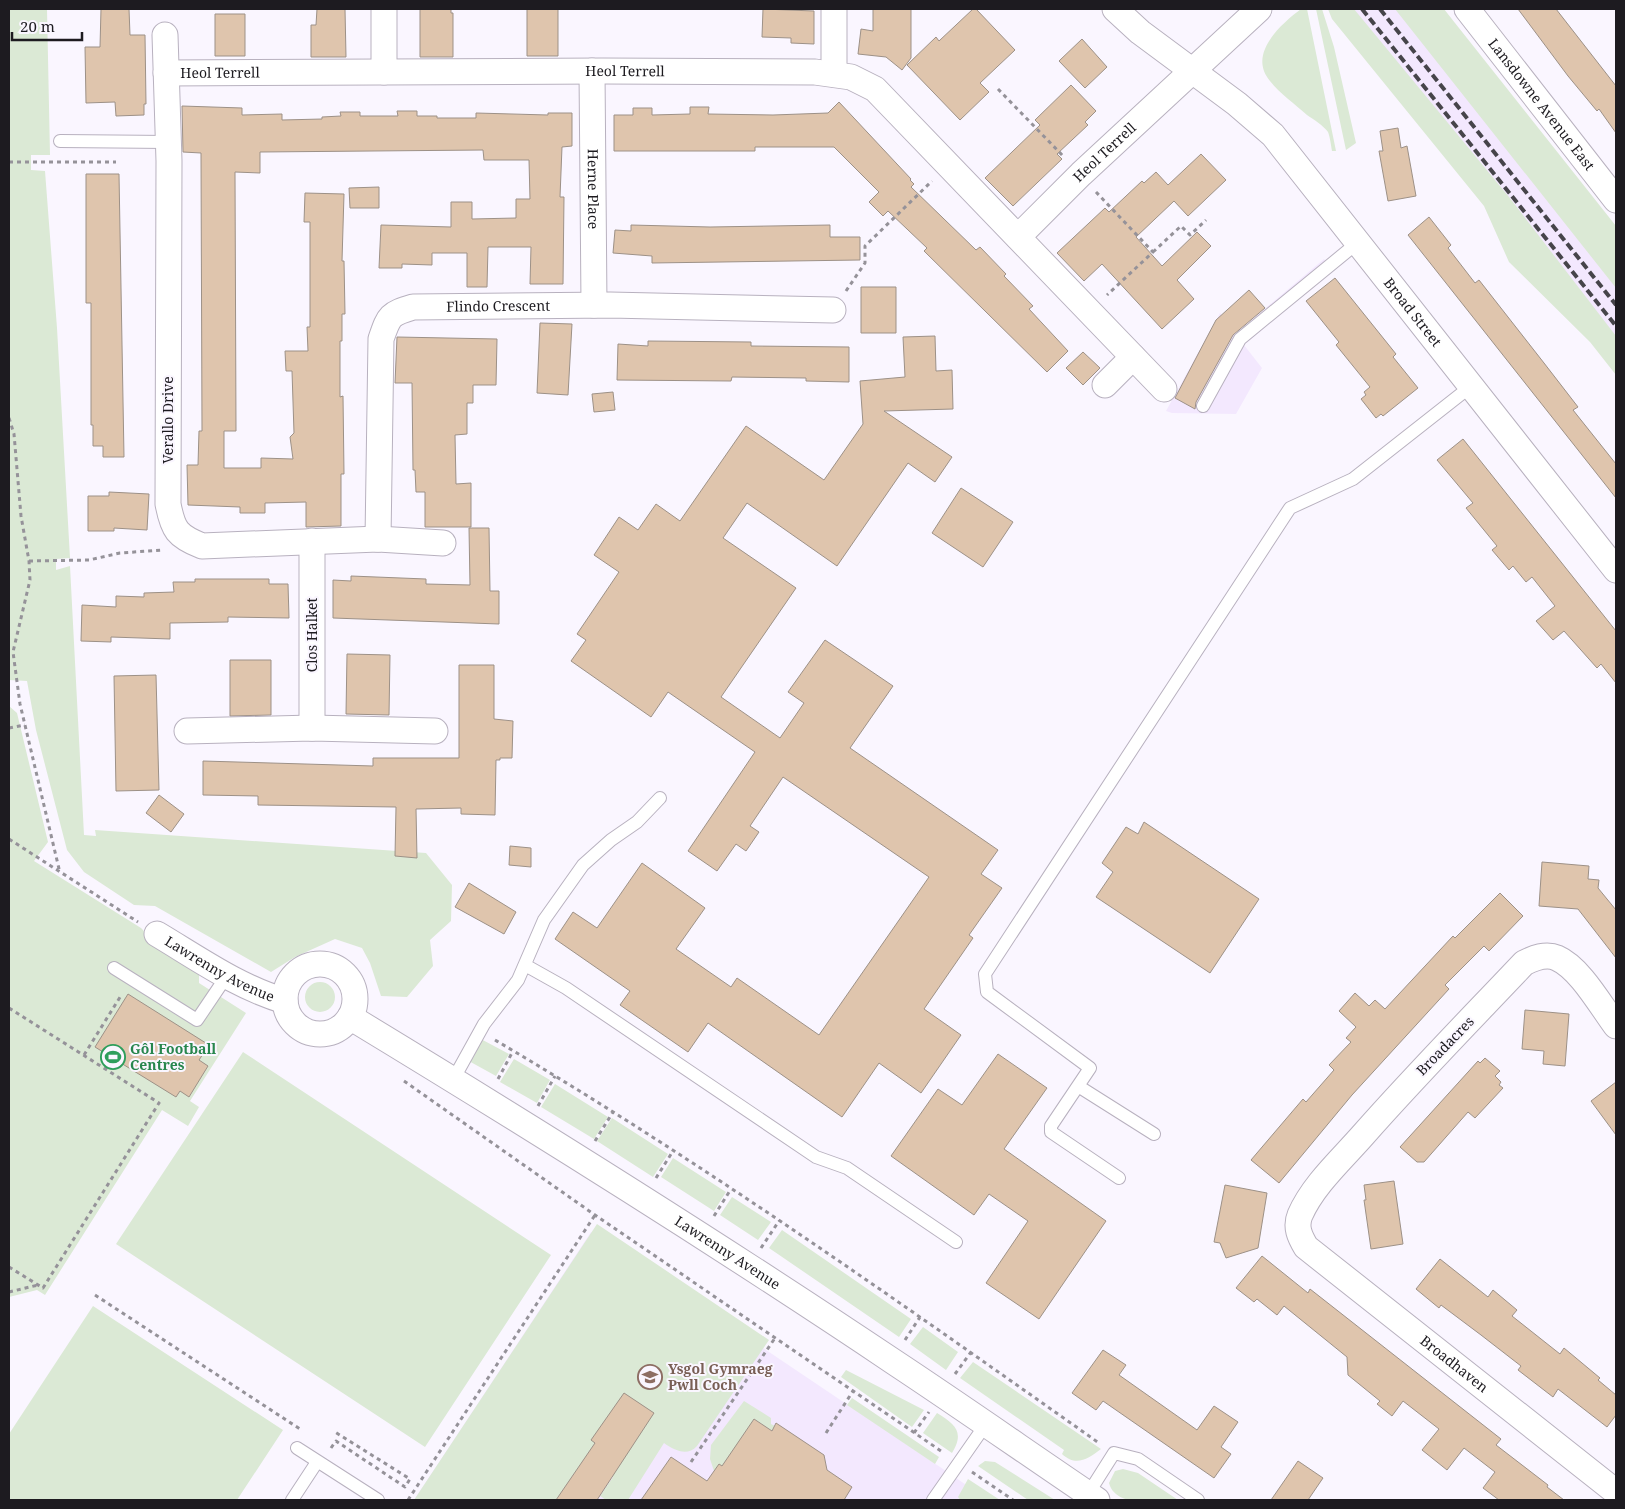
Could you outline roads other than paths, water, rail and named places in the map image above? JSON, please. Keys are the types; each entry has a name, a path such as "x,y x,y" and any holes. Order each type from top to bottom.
{"street":[{"path":"384,9 384,72"},
{"path":"834,9 834,74"},
{"name":"Broad Street","path":"1115,9 1140,32 1258,120 1273,135 1356,244 1616,570"},
{"name":"Heol Terrell","path":"1018,237 1080,175 1259,9"},
{"name":"Lansdowne Avenue East","path":"1467,9 1616,200"},
{"name":"Verallo Drive","path":"165,35 168,142 168,504 172,527 185,539 202,546 312,542"},
{"name":"Heol Terrell","path":"166,73 592,71 834,74 851,76 876,89 1164,389"},
{"name":"Herne Place","path":"592,71 594,305"},
{"name":"Flindo Crescent","path":"378,539 381,339 394,313 413,307 594,305 833,310"},
{"path":"1105,385 1133,357"},
{"path":"312,542 378,539 443,543"},
{"name":"Clos Halket","path":"312,542 312,728"},
{"path":"187,731 312,728 435,731"},
{"name":"Lawrenny Avenue","path":"157,934 226,977 261,994 285,1001"},
{"name":"Broadacres","path":"1298,1232 1299,1217 1308,1201 1338,1163 1414,1078 1524,963 1539,956 1556,958 1572,968 1616,1026"},
{"name":"Lawrenny Avenue","path":"323,964 340,970 352,983 355,1006 350,1017 333,1031 323,1034 312,1033 293,1021 285,1001 287,989 292,978 300,970 311,965 323,964"},
{"name":"Lawrenny Avenue","path":"350,1017 527,1125 702,1236 986,1424 1092,1497"},
{"name":"Broadhaven","path":"1298,1232 1306,1247 1616,1492"}],"lane":[{"path":"60,141 168,142"},
{"path":"1203,406 1240,339 1356,244"},
{"path":"1119,1178 1051,1132 1051,1126 1090,1068 987,992 986,974 1290,508 1353,479 1470,387"},
{"path":"453,1080 480,1032 518,980 544,920 583,865 611,840 637,822 660,798"},
{"path":"525,965 566,988 816,1157 847,1168 956,1242"},
{"path":"114,968 197,1020 226,977"},
{"path":"1078,1086 1154,1134"},
{"path":"932,1500 986,1424"},
{"path":"297,1448 378,1500"},
{"path":"1092,1497 1114,1453 1138,1459 1198,1500"},
{"path":"292,1500 317,1462"}],"railway":[{"path":"1362,9 1616,326"},
{"path":"1380,9 1616,305"}],"place":[{"name":"Gôl Football Centres","path":"113,1057"},
{"name":"Ysgol Gymraeg Pwll Coch","path":"650,1377"}]}
